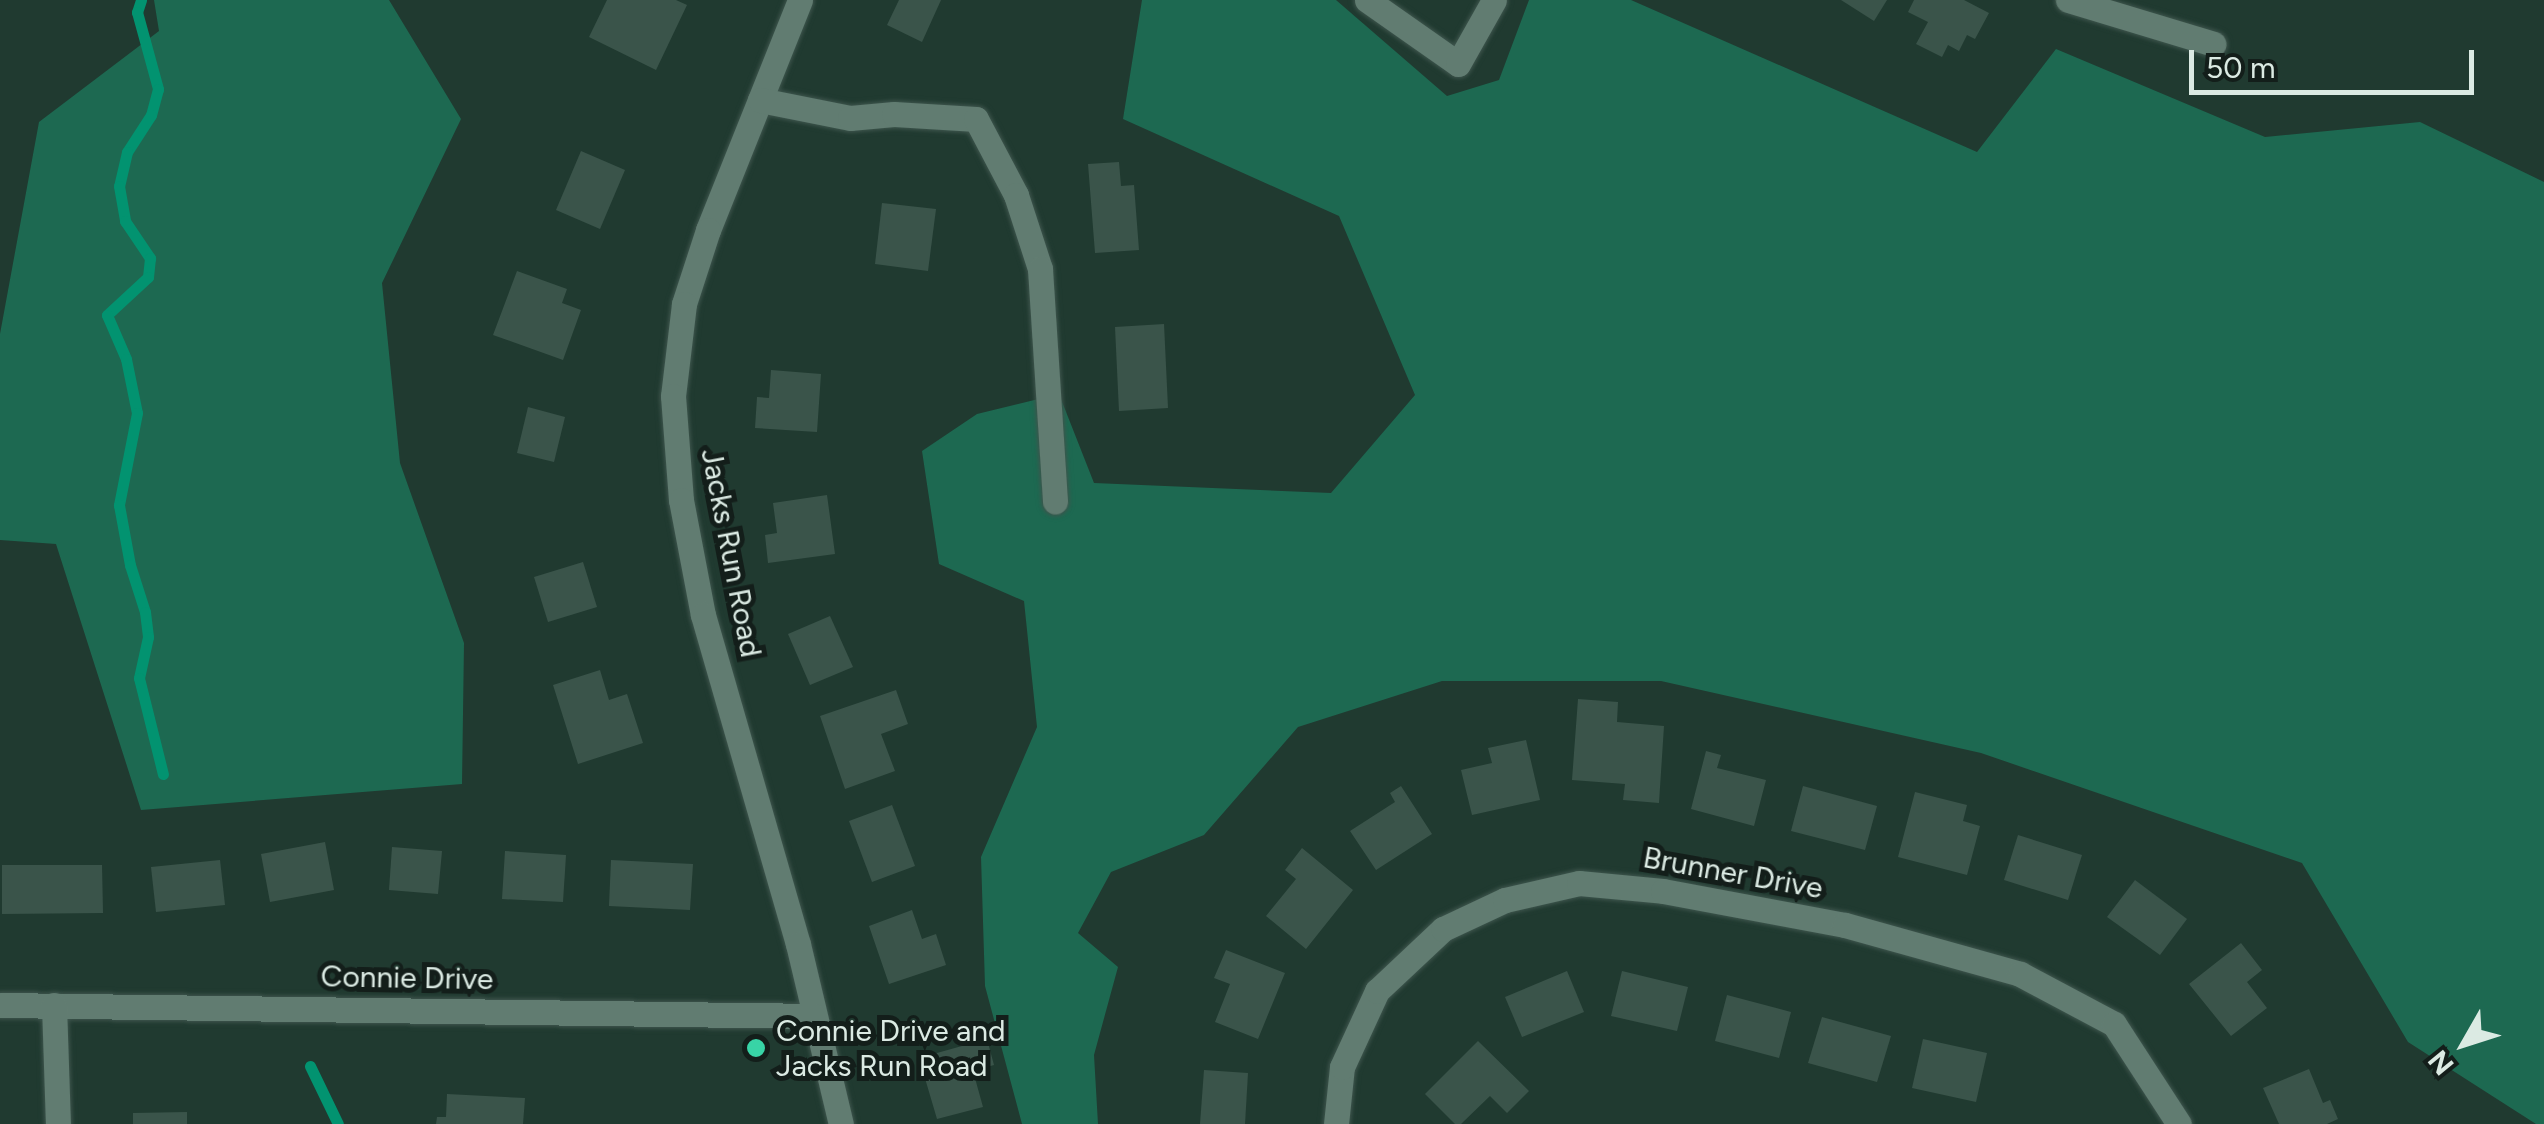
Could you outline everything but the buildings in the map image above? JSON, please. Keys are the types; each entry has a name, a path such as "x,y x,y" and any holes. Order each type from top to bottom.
{"street":[{"name":"Jacks Run Road","path":"800,0 684,304 674,396 681,500 703,615 798,944 840,1124"},
{"path":"1367,0 1458,64 1494,0"},
{"path":"2068,0 2214,44"},
{"path":"760,100 850,118 894,114 976,119 1016,195 1040,269 1055,502"},
{"name":"Brunner Drive","path":"1336,1124 1342,1067 1377,991 1443,929 1505,900 1579,883 1663,891 1845,926 2020,974 2114,1024 2179,1124"},
{"name":"Connie Drive","path":"0,1005 814,1016"},
{"path":"54,1005 58,1124"}],"green space":[{"path":"154,0 389,0 461,119 382,283 400,463 464,643 462,784 141,810 56,544 0,540 0,334 39,122 159,31"},
{"path":"1142,0 1336,0 1447,96 1499,80 1529,0 1631,0 1977,152 2056,49 2265,137 2420,122 2544,182 2544,1124 2536,1124 2408,1042 2302,863 1981,753 1661,681 1442,681 1298,727 1204,835 1111,872 1078,933 1118,967 1094,1055 1098,1124 1022,1124 985,986 981,857 1037,727 1024,601 939,564 922,451 977,414 1059,394 1094,483 1331,493 1415,395 1339,216 1123,119"}],"waterway":[{"path":"141,0 137,12 158,89 151,115 127,152 119,186 125,221 150,258 148,277 107,315 126,359 137,413 119,505 130,565 145,612 148,637 139,678 163,774"},
{"path":"310,1066 338,1124"}],"place":[{"name":"Connie Drive and Jacks Run Road","path":"756,1048"}]}
